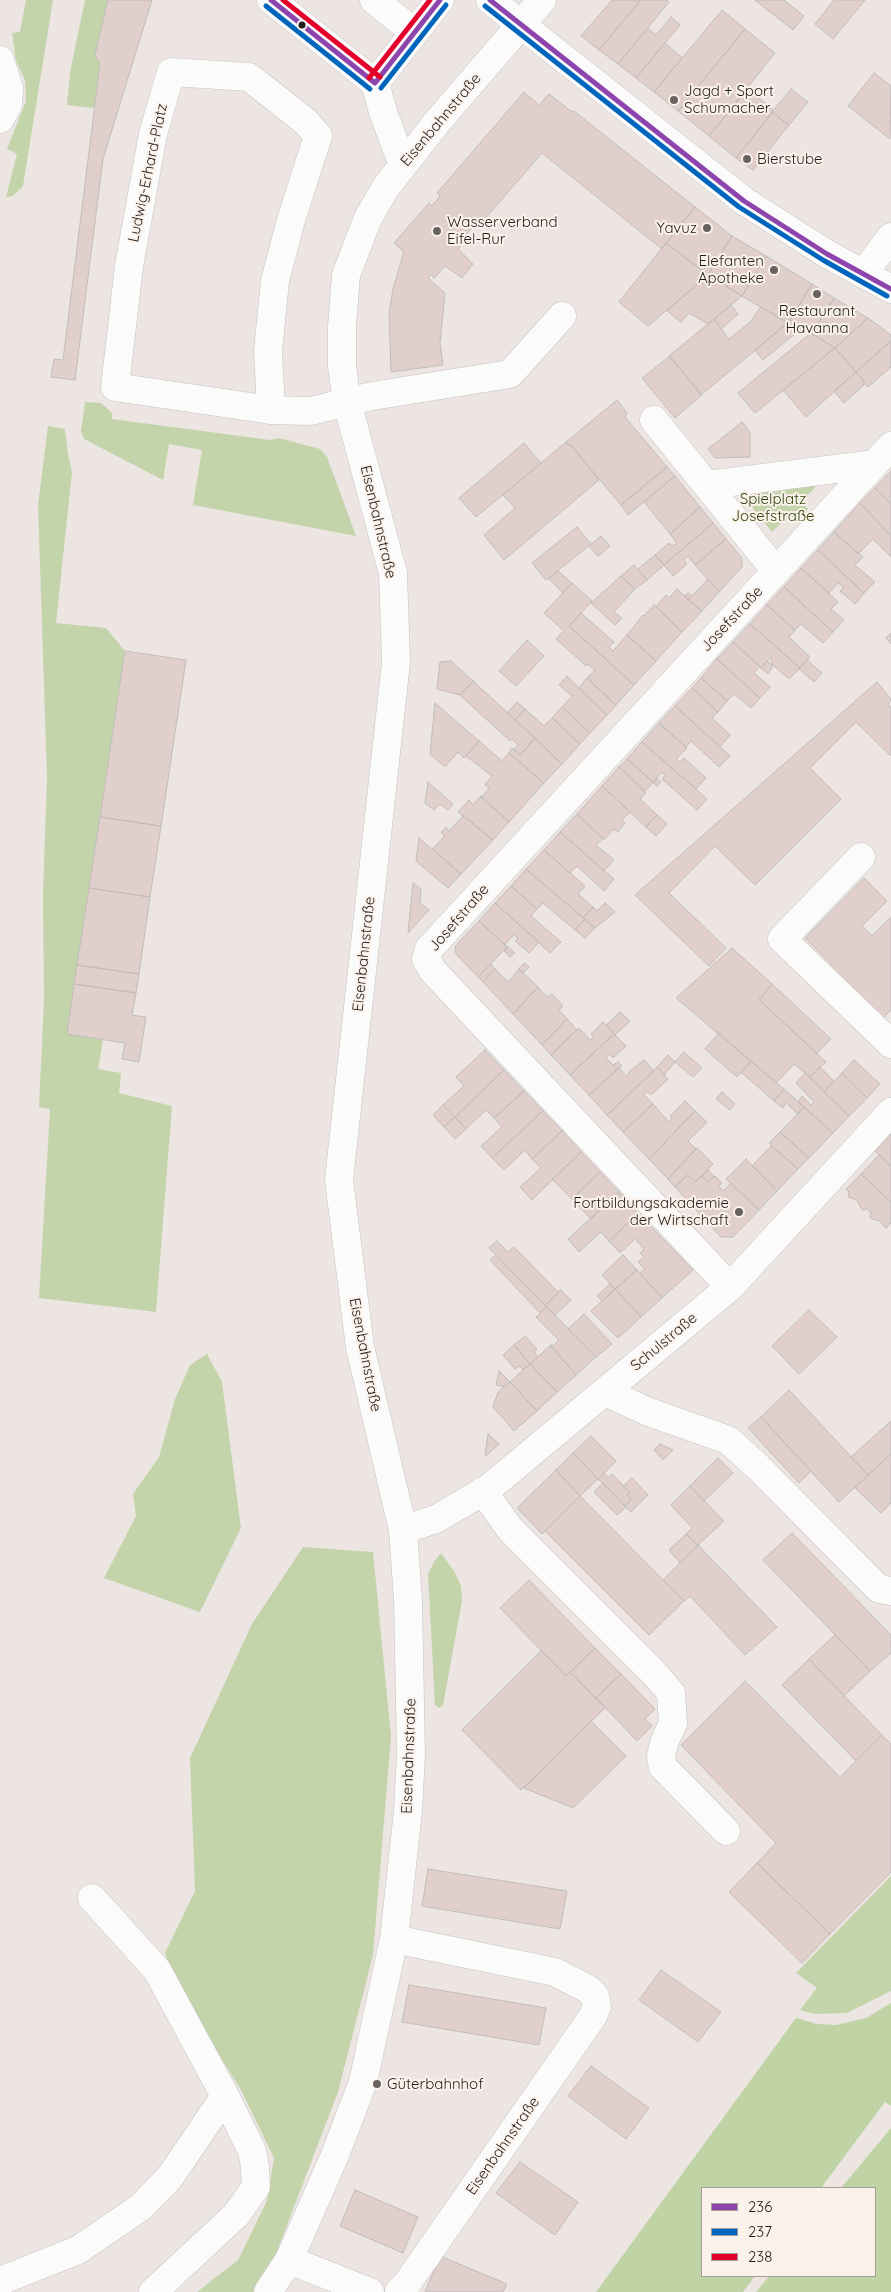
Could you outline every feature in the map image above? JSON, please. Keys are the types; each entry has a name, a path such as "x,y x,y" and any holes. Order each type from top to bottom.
{"street":[{"path":"271,0 375,83 384,115 403,165"},
{"path":"374,0 414,32"},
{"path":"375,83 440,0"},
{"path":"490,0 744,201 863,274 891,289"},
{"name":"Eisenbahnstraße","path":"268,2292 289,2260 335,2155 363,2082 394,1939 408,1811 412,1742 408,1600 403,1530 360,1347 339,1180 396,662 393,573 348,402 342,366 342,326 346,275 368,218 386,187 542,0"},
{"path":"0,60 9,88 8,105 0,119"},
{"name":"Ludwig-Erhard-Platz","path":"271,410 268,350 275,281 291,220 318,136 306,122 249,77 171,72 153,134 129,266 115,387 271,410 310,411 348,402 510,374 562,316"},
{"path":"863,274 891,237"},
{"path":"654,420 776,571"},
{"name":"Josefstraße","path":"707,485 883,455"},
{"name":"Josefstraße","path":"730,1287 433,971 426,959 428,949 883,455"},
{"path":"861,857 782,940 891,1044"},
{"name":"Schulstraße","path":"403,1530 436,1519 483,1491 532,1453 730,1287 891,1112"},
{"path":"605,1392 649,1412 728,1440 879,1589 891,1591"},
{"path":"483,1491 510,1529 654,1673 671,1693 673,1723 664,1743 661,1757 663,1767 726,1831"},
{"path":"92,1898 157,1970 225,2096 252,2151 256,2187 236,2215 153,2292"},
{"name":"Eisenbahnstraße","path":"394,1939 555,1972 588,1990 594,1996 597,2006 588,2024 406,2286 399,2292"},
{"path":"0,2282 78,2250 140,2207 170,2176 225,2096"},
{"path":"289,2260 370,2292"}],"green space":[{"path":"26,0 53,0 23,186 13,196 6,197 17,154 7,149 26,101 25,80 16,61 12,33 20,32"},
{"path":"85,0 108,0 95,55 100,64 94,108 67,105 70,72"},
{"path":"85,402 101,403 112,413 112,419 270,440 279,438 320,449 327,457 356,536 193,505 202,450 169,444 163,480 84,439 81,431"},
{"path":"48,426 65,429 72,472 56,623 106,628 125,651 67,1034 103,1040 98,1069 121,1073 119,1093 172,1106 156,1312 39,1298 50,1109 39,1107 44,1001 43,894 47,777 38,504"},
{"name":"Spielplatz Josefstraße","path":"814,478 815,488 800,502 808,509 797,521 789,515 772,532 743,496 742,489 774,485 775,492 786,490 786,483"},
{"path":"207,1354 222,1382 241,1528 200,1612 104,1578 136,1516 133,1494 159,1457 175,1399 190,1365"},
{"path":"303,1547 373,1552 391,1737 373,1955 338,2092 271,2267 253,2292 197,2292 238,2260 267,2201 274,2158 240,2088 179,1993 165,1953 195,1891 190,1758 252,1624"},
{"path":"441,1553 454,1571 461,1586 462,1601 443,1705 439,1708 435,1705 428,1574"},
{"path":"891,1876 891,1991 847,2013 815,2014 800,2010 817,1988 796,1973"},
{"path":"891,2003 891,2106 885,2102 822,2187 701,2187 701,2277 754,2277 743,2292 596,2292 796,2018 817,2024 836,2025 866,2018"},
{"path":"891,2128 891,2292 756,2292 768,2277 876,2277 876,2187 842,2187"}],"building":[{"path":"108,0 152,0 103,159 75,380 51,377 54,359 63,360 100,64 95,55"},
{"path":"612,0 641,0 599,50 581,36"},
{"path":"641,0 666,0 669,2 618,64 599,50"},
{"path":"755,0 784,0 804,16 793,30"},
{"path":"834,0 865,0 833,39 815,24"},
{"path":"722,10 745,29 678,111 654,92"},
{"path":"671,17 680,25 636,78 618,64 648,28 656,35"},
{"path":"745,29 775,53 709,136 678,111"},
{"path":"665,43 682,58 654,92 636,78"},
{"path":"874,73 891,86 890,139 848,106"},
{"path":"748,89 774,111 736,158 709,136"},
{"path":"791,89 808,102 789,125 772,112"},
{"name":"Wasserverband Eifel-Rur","path":"524,92 539,105 549,94 572,112 574,111 695,207 662,249 542,153 477,228 474,225 466,235 469,237 458,249 473,264 462,278 445,266 434,278 431,275 428,278 445,293 440,343 443,365 391,372 389,314 393,289 404,252 394,243 429,203 432,206 440,196 437,193"},
{"path":"772,112 789,125 753,170 736,158"},
{"path":"695,207 732,236 708,275 666,243"},
{"path":"732,236 766,256 742,296 708,275"},
{"path":"666,243 708,275 648,326 619,302"},
{"path":"766,256 812,284 788,323 742,296"},
{"path":"708,275 742,296 708,324 689,313 681,322 667,311"},
{"path":"812,284 834,298 812,334 790,320"},
{"path":"834,298 868,318 835,348 812,334"},
{"path":"731,305 738,314 721,329 714,319"},
{"path":"761,307 788,323 701,395 669,356 714,319 729,339 750,322"},
{"path":"868,318 891,335 891,341 856,372 835,348"},
{"path":"790,320 802,328 763,360 755,350"},
{"path":"811,333 835,348 755,413 738,393"},
{"path":"891,341 891,367 868,387 856,372"},
{"path":"835,348 856,372 806,417 783,390"},
{"path":"670,356 702,395 675,418 642,378"},
{"path":"856,372 864,382 864,385 844,403 834,391"},
{"path":"617,400 627,413 625,417 667,467 621,505 570,444 568,445 566,442"},
{"path":"742,422 750,432 750,457 715,458 708,449"},
{"path":"566,442 568,445 570,444 599,480 504,560 484,535 515,508 503,495"},
{"path":"524,443 541,463 476,517 459,498"},
{"path":"667,467 675,476 628,515 621,505"},
{"path":"891,471 891,504 875,488"},
{"path":"675,476 700,507 670,534 644,502"},
{"path":"875,488 891,504 891,536 860,503"},
{"path":"860,503 891,536 891,557 873,539 858,554 834,532"},
{"path":"700,507 713,523 664,565 655,555 669,543 672,546 677,543 670,534"},
{"path":"713,523 726,539 695,565 688,556 684,560 687,564 673,576 664,565"},
{"path":"577,527 591,544 546,580 532,563"},
{"path":"834,532 863,557 855,565 875,582 864,593 818,550"},
{"path":"601,536 610,546 598,556 589,546"},
{"path":"726,539 742,558 742,567 719,592 695,565"},
{"path":"818,550 864,593 855,604 840,591 844,587 838,583 829,593 801,568"},
{"path":"655,555 664,565 647,580 638,569"},
{"path":"634,565 647,580 635,589 621,576"},
{"path":"801,568 838,602 831,609 844,620 833,632 784,587"},
{"path":"558,571 572,583 563,593 549,579"},
{"path":"621,576 635,589 614,612 622,618 615,625 591,603"},
{"path":"708,579 719,592 702,611 688,600"},
{"path":"572,583 592,601 569,626 634,685 616,705 587,678 595,670 588,664 586,666 556,639 564,631 544,613"},
{"path":"784,587 833,632 823,643 801,624 795,630 767,605"},
{"path":"677,589 702,611 682,632 656,607 666,595 669,598"},
{"path":"688,593 692,596 688,600 685,596"},
{"path":"654,605 682,632 656,661 627,635"},
{"path":"767,605 795,630 789,637 810,657 800,668 750,624"},
{"path":"581,613 614,642 609,647 613,651 627,635 656,661 634,685 569,626"},
{"path":"750,624 800,668 789,679 772,664 771,657 761,668 733,642"},
{"path":"891,633 891,644 886,638"},
{"path":"527,640 544,656 516,686 499,671"},
{"path":"733,642 760,666 754,673 770,687 760,698 717,659"},
{"path":"125,651 186,660 161,826 100,817"},
{"path":"717,659 760,698 751,708 734,694 727,701 701,678"},
{"path":"807,660 822,673 814,682 799,669"},
{"path":"451,661 473,681 460,695 437,689 440,662"},
{"path":"767,661 773,666 768,674 761,668"},
{"path":"567,676 607,715 590,733 562,707 572,696 559,685"},
{"path":"587,678 616,705 607,715 579,688"},
{"path":"701,678 727,701 718,712 692,688"},
{"path":"473,681 535,738 520,755 514,749 518,745 512,739 510,741 460,695"},
{"path":"877,682 891,699 888,705 891,707 891,756 856,722 810,768 841,799 755,885 715,846 669,893 726,948 709,966 635,895"},
{"path":"692,688 718,712 712,718 730,735 720,747 675,706"},
{"path":"517,702 525,709 515,720 507,713"},
{"path":"435,703 479,741 464,758 458,752 445,767 430,754"},
{"path":"675,706 730,756 719,767 691,741 686,747 659,723"},
{"path":"562,707 590,733 580,744 552,718"},
{"path":"525,709 544,726 552,718 580,744 562,764 515,720"},
{"path":"659,723 687,748 676,759 680,762 684,758 706,778 696,789 642,742"},
{"path":"535,738 562,764 544,783 509,753 512,748 520,755"},
{"path":"479,741 502,761 509,753 544,783 509,822 481,798 489,788 485,785 492,776 466,756"},
{"path":"642,742 707,799 697,810 662,779 665,775 662,772 653,782 627,759"},
{"path":"627,759 653,782 645,791 619,767"},
{"path":"619,767 646,793 640,799 657,815 646,827 602,786"},
{"path":"657,779 661,782 657,786 653,783"},
{"path":"428,782 453,804 448,810 440,804 434,810 425,803"},
{"path":"602,786 630,812 622,820 625,823 618,832 614,829 604,840 577,814"},
{"path":"481,796 509,822 493,840 458,812 469,800 473,805"},
{"path":"577,814 603,838 596,845 614,860 604,871 560,832"},
{"path":"464,815 493,840 461,874 432,849 445,836 441,833 446,827 449,831"},
{"path":"657,815 667,824 656,836 646,827"},
{"path":"100,817 161,826 150,897 89,888"},
{"path":"560,832 614,879 604,891 577,866 570,873 544,850"},
{"path":"419,838 461,874 448,888 416,861"},
{"path":"544,850 585,886 578,894 593,907 583,918 526,869"},
{"path":"526,869 585,919 575,930 543,903 537,909 511,886"},
{"path":"864,878 887,901 862,926 872,936 891,917 891,1010 881,1020 828,967 831,964 805,938"},
{"path":"413,883 421,889 420,903 429,910 408,933"},
{"path":"511,886 537,909 531,916 561,942 550,953 495,903"},
{"path":"89,888 150,897 139,974 77,965"},
{"path":"495,903 539,942 529,953 515,941 518,938 514,935 505,944 507,947 479,921"},
{"path":"605,903 615,912 595,928 583,918 593,907 597,911"},
{"path":"585,919 595,928 585,938 575,930"},
{"path":"479,921 507,947 478,977 456,954 455,946"},
{"path":"508,947 515,953 510,957 504,951"},
{"path":"732,948 772,984 759,1000 826,1062 810,1077 794,1064 776,1083 676,998"},
{"path":"525,963 529,967 523,973 518,969"},
{"path":"491,964 495,969 483,982 478,977"},
{"path":"77,965 139,974 136,993 74,984"},
{"path":"495,969 508,982 519,969 538,987 513,1014 483,982"},
{"path":"74,984 136,993 132,1015 146,1017 139,1062 122,1059 125,1043 67,1034"},
{"path":"772,984 831,1039 817,1053 759,1000"},
{"path":"538,987 547,997 552,994 563,1006 559,1010 567,1019 542,1045 513,1014"},
{"path":"620,1012 630,1021 615,1035 606,1025"},
{"path":"567,1019 577,1030 551,1055 542,1045"},
{"path":"603,1022 614,1034 570,1075 551,1055 579,1028 590,1040 594,1037 591,1034"},
{"path":"719,1033 751,1061 737,1077 705,1049"},
{"path":"614,1034 626,1046 613,1058 610,1054 606,1058 617,1069 589,1095 570,1075"},
{"path":"485,1050 504,1070 455,1117 443,1105 464,1086 456,1077"},
{"path":"684,1052 702,1068 693,1077 675,1062"},
{"path":"668,1055 675,1062 664,1075 657,1067"},
{"path":"644,1060 654,1071 607,1115 589,1095 619,1068 627,1077 629,1072"},
{"path":"854,1060 880,1084 867,1098 842,1073"},
{"path":"751,1061 784,1089 774,1101 741,1072"},
{"path":"618,1062 622,1066 617,1069 613,1065"},
{"path":"657,1067 668,1079 651,1095 647,1091 644,1095 653,1104 623,1132 607,1115"},
{"path":"820,1067 834,1081 824,1092 810,1077"},
{"path":"504,1070 524,1091 494,1118 486,1110 466,1129 455,1117"},
{"path":"805,1073 849,1116 833,1133 798,1102 802,1096 811,1105 814,1102 796,1083"},
{"path":"842,1073 867,1098 849,1116 824,1092"},
{"path":"784,1089 804,1107 798,1114 786,1103 783,1108 774,1101"},
{"path":"524,1091 543,1111 492,1158 481,1146 502,1127 494,1118"},
{"path":"722,1092 735,1104 730,1110 716,1099"},
{"path":"685,1101 695,1111 649,1159 623,1132 653,1104 669,1122 672,1118 670,1116"},
{"path":"443,1105 455,1117 444,1127 433,1115"},
{"path":"804,1107 833,1133 809,1158 780,1132"},
{"path":"543,1111 562,1131 532,1159 525,1150 504,1170 492,1158"},
{"path":"695,1111 707,1122 688,1141 696,1149 668,1179 649,1159"},
{"path":"455,1117 466,1129 455,1139 444,1127"},
{"path":"562,1131 581,1152 532,1200 520,1187 541,1168 532,1159"},
{"path":"780,1132 809,1158 798,1169 769,1143"},
{"path":"891,1134 891,1166 875,1151"},
{"path":"771,1146 798,1169 777,1191 752,1166"},
{"path":"697,1148 713,1164 695,1182 688,1175 675,1187 668,1179"},
{"path":"581,1152 600,1172 572,1199 552,1179"},
{"path":"879,1155 891,1166 891,1202 861,1174"},
{"path":"746,1159 777,1191 759,1210 726,1179"},
{"path":"708,1170 714,1176 708,1182 702,1176"},
{"path":"600,1172 619,1192 591,1219 572,1199"},
{"path":"861,1174 891,1202 891,1223 886,1228 879,1221 870,1218 871,1213 867,1209 862,1210 857,1200 848,1197 849,1192 846,1189"},
{"path":"688,1175 695,1182 702,1176 708,1182 715,1176 722,1183 719,1186 723,1191 731,1183 759,1210 733,1237 721,1237 675,1187"},
{"path":"619,1192 638,1213 609,1241 601,1232 579,1252 568,1239"},
{"path":"638,1213 693,1270 662,1298 640,1273 645,1269 638,1262 644,1257 640,1253 644,1249 635,1239 620,1253 609,1241"},
{"path":"497,1241 508,1252 514,1247 558,1292 561,1290 545,1305 489,1248"},
{"path":"496,1255 547,1307 540,1313 490,1260"},
{"path":"623,1255 637,1270 615,1289 602,1275"},
{"path":"637,1270 662,1298 641,1317 615,1289"},
{"path":"610,1284 615,1289 602,1301 597,1296"},
{"path":"615,1289 641,1317 618,1338 591,1311"},
{"path":"561,1290 571,1300 555,1315 545,1305"},
{"path":"547,1307 596,1357 576,1375 551,1347 559,1340 536,1317"},
{"path":"809,1310 837,1337 799,1374 772,1346"},
{"path":"584,1314 612,1344 596,1357 568,1329"},
{"path":"525,1336 537,1349 534,1352 538,1357 530,1364 514,1345"},
{"path":"514,1345 530,1364 523,1370 519,1366 515,1369 503,1355"},
{"path":"551,1345 576,1375 557,1392 530,1364"},
{"path":"530,1364 557,1392 537,1411 510,1382"},
{"path":"499,1371 510,1382 504,1387 496,1385"},
{"path":"510,1382 537,1411 514,1431 493,1407 498,1392"},
{"path":"789,1390 868,1475 839,1502 761,1417"},
{"path":"761,1417 811,1471 799,1483 748,1428"},
{"path":"891,1421 891,1454 868,1475 851,1457"},
{"path":"488,1434 499,1444 485,1455"},
{"path":"591,1436 616,1461 598,1479 573,1453"},
{"path":"660,1444 673,1450 663,1460 654,1450"},
{"path":"573,1453 598,1479 580,1496 556,1470"},
{"path":"891,1454 891,1503 881,1513 855,1488"},
{"path":"718,1458 733,1473 704,1501 690,1486"},
{"path":"556,1470 580,1496 542,1534 517,1508"},
{"path":"604,1473 608,1478 612,1474 630,1493 627,1495 631,1499 625,1506 598,1479"},
{"path":"632,1478 648,1495 631,1512 625,1506 631,1499 627,1495 630,1493 623,1486"},
{"path":"603,1483 626,1507 617,1515 594,1492"},
{"path":"690,1486 724,1521 698,1545 686,1534 692,1528 671,1505"},
{"path":"580,1496 684,1601 649,1635 545,1531"},
{"path":"792,1533 891,1635 891,1653 870,1671 763,1560"},
{"path":"686,1534 698,1545 680,1563 669,1550"},
{"path":"698,1545 777,1627 745,1655 690,1596 684,1601 663,1580"},
{"path":"529,1580 595,1648 566,1676 500,1608"},
{"path":"835,1635 870,1671 844,1696 809,1659"},
{"path":"595,1648 621,1674 596,1698 570,1672"},
{"path":"541,1651 566,1676 570,1672 605,1708 521,1790 462,1730"},
{"path":"809,1659 882,1735 856,1761 782,1685"},
{"path":"621,1674 655,1709 645,1719 652,1726 637,1741 596,1698"},
{"path":"745,1681 840,1777 882,1735 891,1744 891,1872 830,1934 757,1863 776,1843 681,1745"},
{"path":"591,1721 626,1756 573,1808 524,1788"},
{"path":"757,1863 830,1934 802,1963 729,1892"},
{"path":"428,1869 567,1891 560,1929 422,1906"},
{"path":"661,1970 721,2012 698,2042 639,2000"},
{"path":"409,1985 546,2008 539,2045 402,2022"},
{"path":"591,2066 649,2108 626,2139 568,2096"},
{"path":"520,2162 578,2202 555,2235 496,2193"},
{"path":"355,2190 418,2217 403,2253 340,2226"},
{"path":"440,2256 507,2284 503,2292 425,2292"}],"transit line":[{"name":"236","path":"271,0 375,83 440,0"},
{"name":"238","path":"283,0 380,77"},
{"name":"238","path":"369,78 430,0"},
{"name":"236","path":"490,0 744,201 827,254 891,289"},
{"name":"237","path":"381,88 446,5"},
{"name":"237","path":"266,6 370,89"},
{"name":"237","path":"485,6 739,207 823,260 887,296"}],"place":[{"name":"Jagd + Sport Schumacher","path":"674,100"},
{"name":"Bierstube","path":"747,159"},
{"name":"Yavuz","path":"707,228"},
{"name":"Wasserverband Eifel-Rur","path":"437,231"},
{"name":"Elefanten Apotheke","path":"774,270"},
{"name":"Restaurant Havanna","path":"817,294"},
{"name":"Fortbildungsakademie der Wirtschaft","path":"739,1212"},
{"name":"Güterbahnhof","path":"377,2084"}]}
